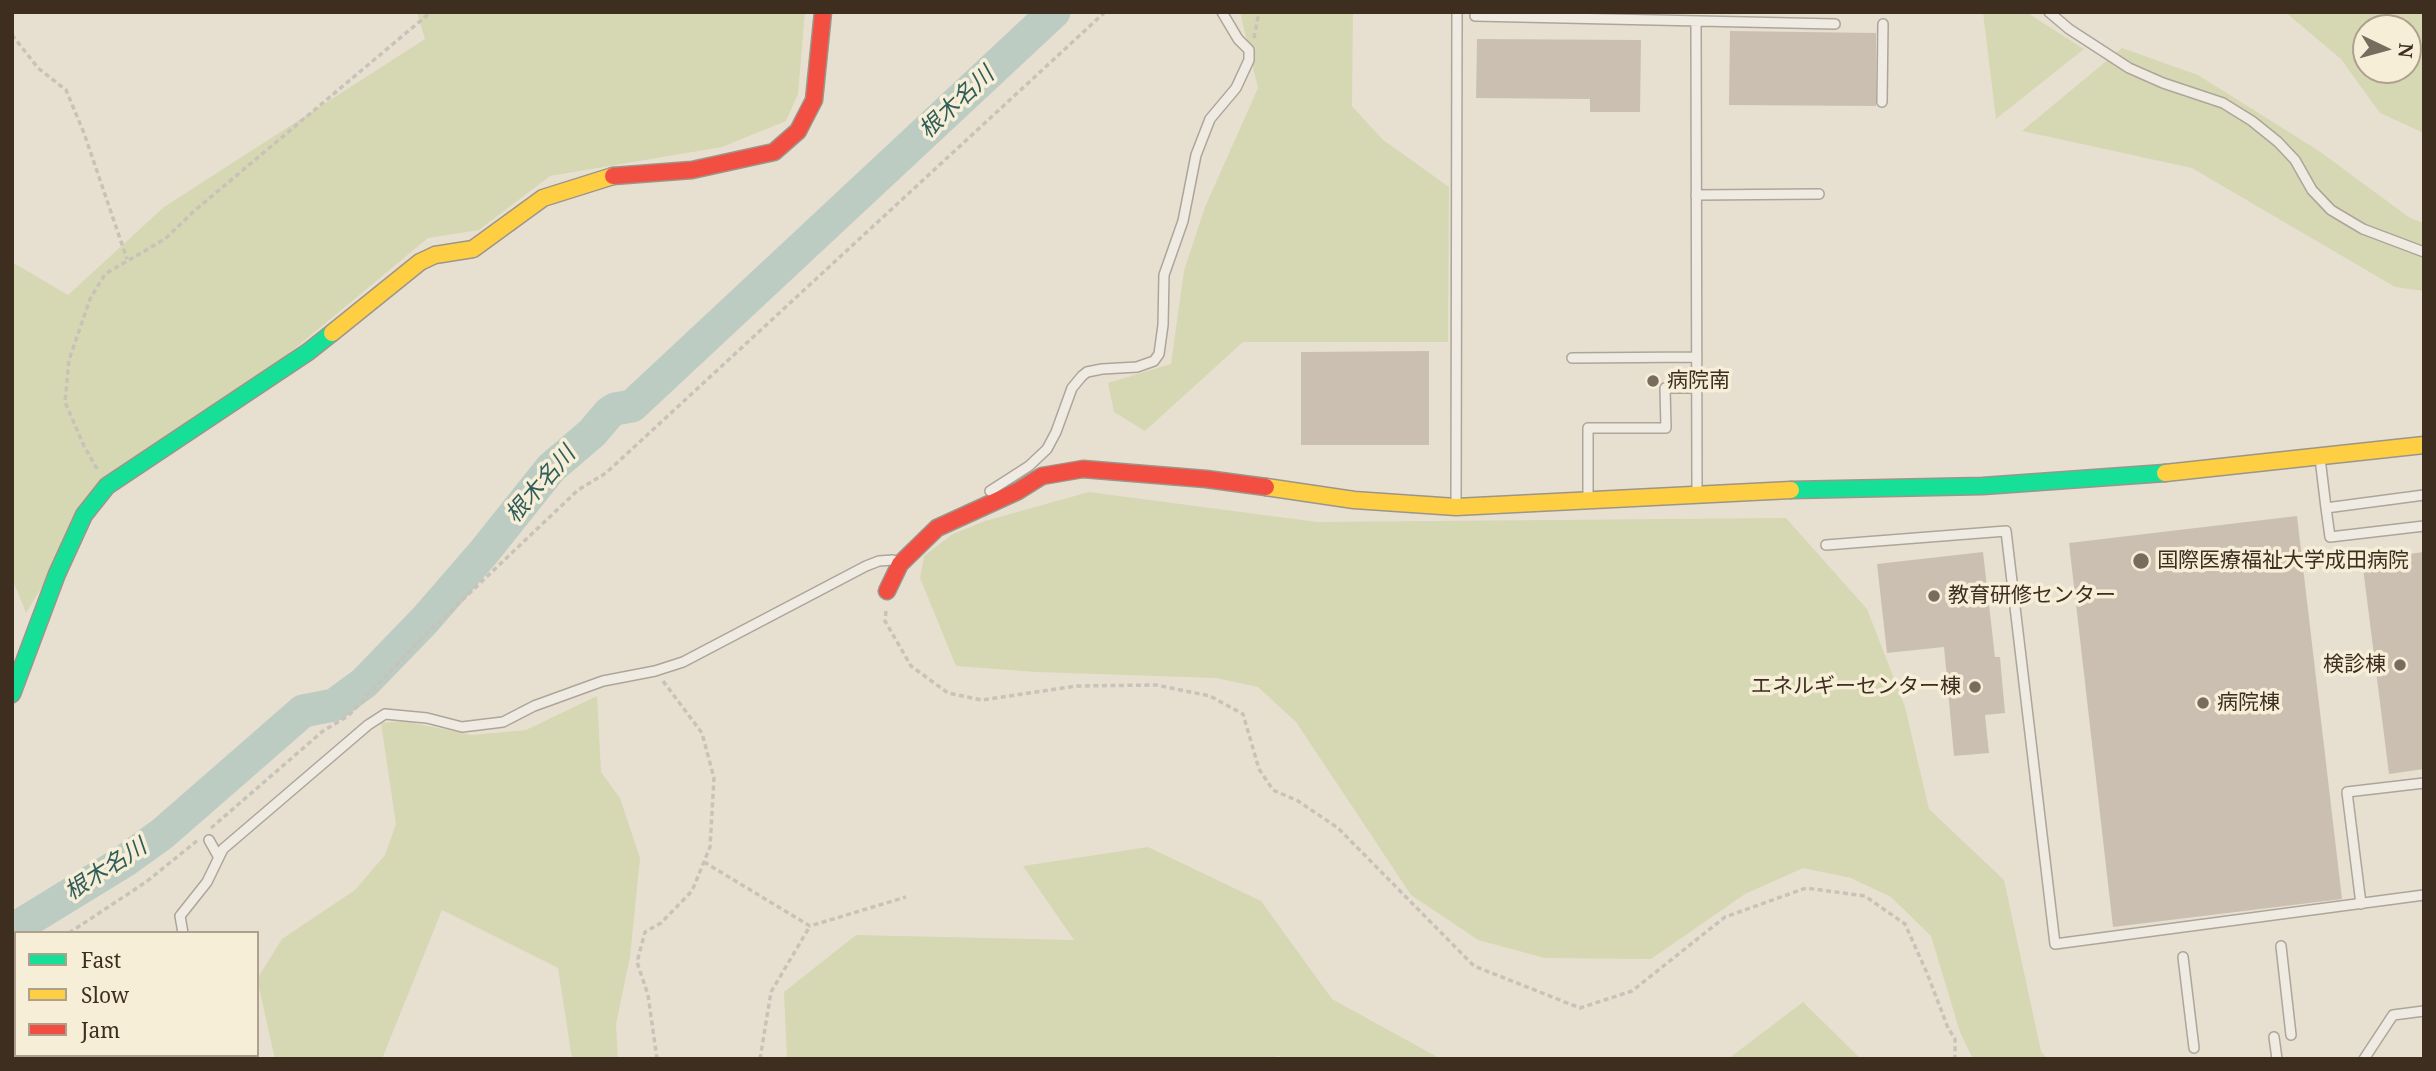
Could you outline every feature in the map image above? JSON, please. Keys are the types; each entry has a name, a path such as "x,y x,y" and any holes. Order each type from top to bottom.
{"street":[{"path":"12,694 57,574 84,515 107,486 308,352 420,262 435,255 473,249 543,198 620,174 692,170 774,152 798,131 814,100 823,12"},
{"path":"887,591 900,564 937,528 1018,491 1042,476 1083,469 1206,479 1354,500 1456,507 1819,489 1983,486 2166,473 2424,445"}],"lane":[{"path":"937,528 946,513 972,503 1029,466 1047,449 1072,388 1087,372 1137,367 1154,361 1161,343 1164,275 1183,221 1196,155 1210,119 1236,88 1249,60 1250,50 1238,39 1222,12"},
{"path":"1456,507 1457,12"},
{"path":"2049,12 2069,29 2129,68 2163,83 2223,103 2252,121 2295,160 2312,190 2331,210 2363,229 2424,252"},
{"path":"1475,16 1835,24"},
{"path":"1696,20 1697,496"},
{"path":"1882,102 1883,24"},
{"path":"1696,195 1819,194"},
{"path":"1572,358 1696,357"},
{"path":"1588,500 1588,428 1665,428 1665,388 1696,388"},
{"path":"2320,456 2330,537 2424,526"},
{"path":"2326,508 2424,495"},
{"path":"1826,545 2006,531 2055,944 2424,895"},
{"path":"183,931 180,916 215,868 218,856 368,724 385,714 426,718 462,727 503,722 534,706 603,681 655,671 683,662 866,566 893,560 900,564"},
{"path":"2361,904 2347,792 2424,783"},
{"path":"211,843 218,856"},
{"path":"2281,946 2291,1035"},
{"path":"2183,957 2194,1048"},
{"path":"2364,1059 2393,1015 2424,1011"},
{"path":"2274,1037 2277,1059"}],"path":[{"path":"107,486 84,446 65,402 69,360 90,299 105,274 165,239 192,212 431,12"},
{"path":"72,931 146,882 323,731 348,716 416,644 578,490 616,464 1105,12"},
{"path":"1250,50 1259,12"},
{"path":"12,35 38,68 66,90 84,133 127,259"},
{"path":"887,591 885,621 911,666 948,693 982,700 1077,686 1156,685 1210,696 1243,714 1259,769 1273,790 1297,801 1338,828 1474,967 1580,1008 1632,991 1725,917 1806,888 1865,896 1905,924 1955,1039 1955,1059"},
{"path":"655,671 702,733 714,778 710,847 692,891 662,922 645,932 637,962 648,995 657,1059"},
{"path":"704,862 810,926"},
{"path":"760,1059 771,992 810,926 906,897"}],"green space":[{"path":"417,12 805,12 798,94 786,121 722,147 550,176 479,230 428,238 281,360 86,515 26,613 12,578 12,262 68,295 164,207 425,39"},
{"path":"1240,12 1353,12 1352,106 1382,139 1449,187 1448,342 1243,342 1145,431 1114,412 1108,383 1171,364 1184,271 1205,207 1258,88"},
{"path":"1983,12 2026,12 2084,49 1996,119"},
{"path":"2285,12 2424,12 2424,133 2380,113 2359,84 2422,84 2422,14 2352,14 2352,74 2341,59"},
{"path":"2122,48 2198,75 2319,151 2410,218 2424,223 2424,291 2395,287 2192,168 2022,131"},
{"path":"1089,492 1317,522 1786,518 1867,609 1905,707 1929,809 2004,880 2041,1051 2047,1059 1973,1059 1960,1032 1931,936 1891,897 1851,878 1803,868 1745,894 1651,959 1545,958 1478,940 1411,895 1296,722 1258,687 1216,678 1037,672 956,666 920,578 924,556 953,534 985,521"},
{"path":"597,696 601,772 620,798 640,858 630,957 616,1024 618,1059 572,1059 558,968 442,910 382,1059 275,1059 259,988 259,976 282,939 355,890 385,855 396,824 381,723 404,721 472,735 526,730"},
{"path":"1148,847 1261,901 1332,999 1441,1059 1283,1059 1278,1055 1275,1059 787,1059 784,992 856,935 1074,940 1023,866"},
{"path":"1803,1002 1861,1059 1728,1059"}],"building":[{"path":"1730,31 1876,33 1876,106 1729,105"},
{"path":"1477,39 1641,40 1640,112 1590,112 1590,99 1476,98"},
{"path":"1429,351 1429,445 1301,445 1301,352"},
{"name":"病院棟","path":"2297,516 2342,899 2113,927 2069,543"},
{"name":"教育研修センター","path":"1983,552 1995,657 2000,657 2005,713 1985,715 1989,753 1954,756 1944,647 1887,653 1877,564"},
{"name":"検診棟","path":"2424,552 2424,769 2389,774 2362,560"}],"waterway":[{"name":"根木名川","path":"12,930 123,862 162,834 303,711 334,705 364,683 425,620 551,468 592,433 609,413 632,406 1054,12"}],"traffic: fast":[{"path":"12,694 57,574 84,515 107,486 308,352 332,333"},
{"path":"1791,490 1983,486 2165,473"}],"traffic: slow":[{"path":"332,333 420,262 435,255 473,249 543,198 613,176"},
{"path":"2165,473 2424,445"},
{"path":"1266,487 1354,500 1456,507 1791,490"}],"traffic: jam":[{"path":"613,176 692,170 774,152 798,131 814,100 823,12"},
{"path":"887,591 900,564 937,528 1018,491 1042,476 1083,469 1266,487"}],"place":[{"name":"病院南","path":"1653,381"},
{"name":"国際医療福祉大学成田病院","path":"2141,561"},
{"name":"教育研修センター","path":"1934,596"},
{"name":"検診棟","path":"2400,665"},
{"name":"エネルギーセンター棟","path":"1975,687"},
{"name":"病院棟","path":"2203,703"}]}
